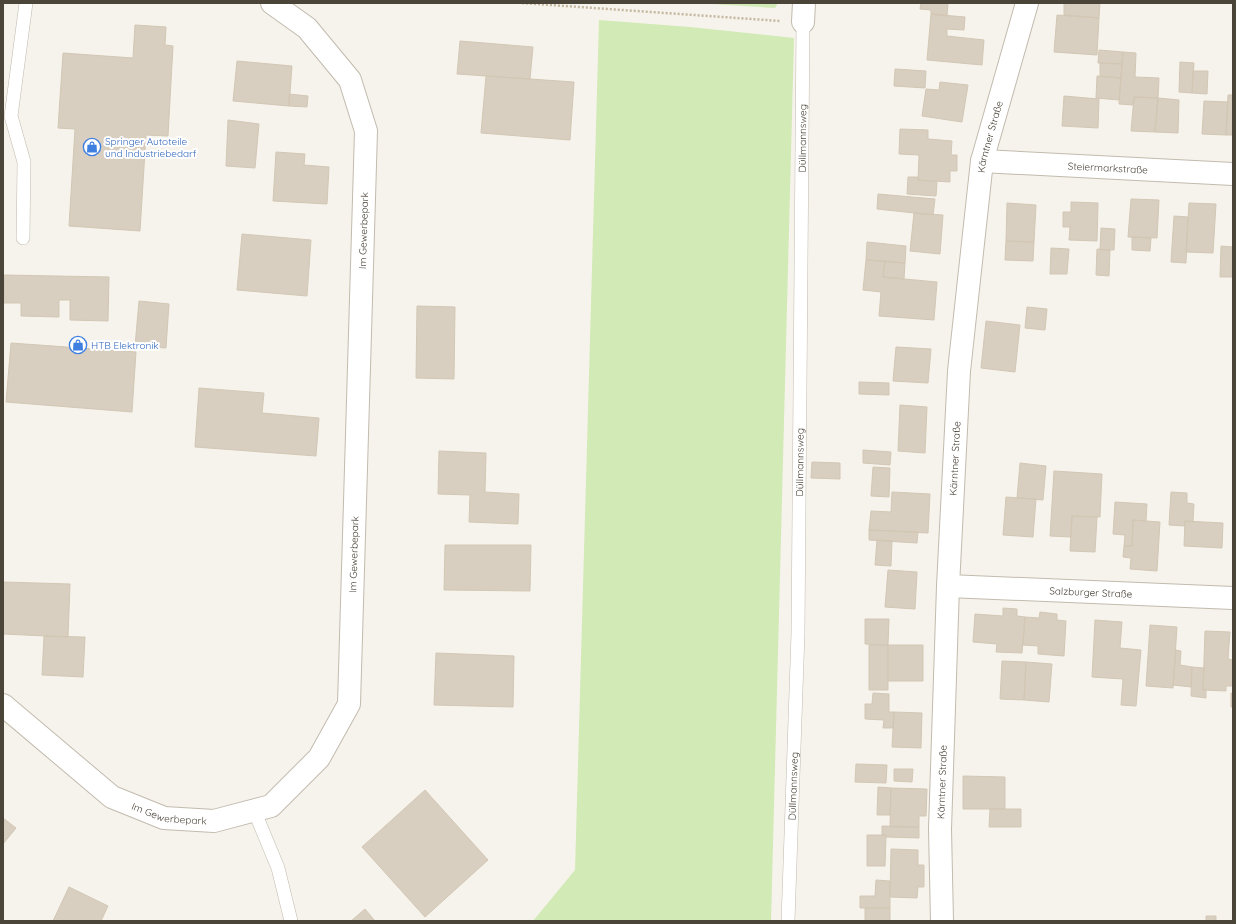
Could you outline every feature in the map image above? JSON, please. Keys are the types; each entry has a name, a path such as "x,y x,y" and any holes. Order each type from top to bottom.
{"street":[{"name":"Im Gewerbepark","path":"3,705 112,797 164,818 214,820 271,806 319,758 349,704 366,131 350,80 307,28 272,3"},
{"name":"Kärntner Straße","path":"942,921 940,829 948,586 959,371 982,160 1027,3"},
{"name":"Steiermarkstraße","path":"982,160 1233,174"},
{"name":"Salzburger Straße","path":"948,586 1233,598"}],"lane":[{"path":"23,238 24,162 12,116 26,3"},
{"name":"Düllmannsweg","path":"788,921 798,633 803,13"},
{"path":"254,810 278,868 290,921"}],"path":[{"path":"522,3 762,21 803,13"}],"green space":[{"path":"696,3 778,3 775,8"},
{"path":"599,20 690,27 794,38 771,921 533,921 575,870"}],"building":[{"path":"921,3 948,3 947,16 931,14 931,10 920,9"},
{"path":"1064,3 1100,3 1099,18 1064,15"},
{"path":"931,14 965,17 964,30 947,29 947,36 984,40 982,65 927,60"},
{"path":"1057,15 1099,18 1097,55 1054,52"},
{"path":"135,25 166,27 165,45 173,46 168,136 146,135 140,231 69,226 75,129 58,128 63,53 133,58"},
{"path":"460,41 533,47 530,79 457,74"},
{"path":"1099,50 1123,52 1122,64 1098,63"},
{"path":"1123,52 1136,53 1135,77 1159,78 1158,98 1134,97 1133,105 1119,104"},
{"path":"237,61 292,66 289,106 233,101"},
{"path":"1180,62 1194,63 1192,93 1179,92"},
{"path":"1100,63 1122,64 1121,78 1100,76"},
{"path":"895,69 926,71 925,88 894,86"},
{"path":"1193,71 1208,71 1207,94 1192,93"},
{"path":"486,76 574,82 570,140 481,133"},
{"path":"1097,76 1121,78 1119,100 1096,98"},
{"path":"940,82 968,85 962,122 922,116 926,89 939,90"},
{"path":"289,94 308,96 307,107 289,106"},
{"path":"1228,95 1233,95 1233,135 1226,135"},
{"path":"1064,96 1099,99 1098,128 1062,126"},
{"path":"1134,97 1158,98 1155,132 1131,131"},
{"path":"1158,98 1179,100 1178,133 1155,132"},
{"path":"1204,101 1228,102 1226,135 1202,134"},
{"path":"228,120 259,124 255,168 226,166"},
{"path":"900,129 928,130 928,139 952,141 951,155 957,155 957,171 950,171 950,182 918,180 919,155 899,154"},
{"path":"276,152 305,154 304,165 329,167 327,204 273,201"},
{"path":"908,177 918,177 918,180 937,182 936,196 907,194"},
{"path":"878,194 935,199 933,215 877,209"},
{"path":"1131,199 1159,200 1157,238 1128,237"},
{"path":"1071,202 1098,203 1097,241 1069,240 1070,227 1063,227 1063,212 1071,212"},
{"path":"1007,203 1036,205 1034,242 1006,241"},
{"path":"1189,203 1216,204 1213,253 1186,252"},
{"path":"914,213 943,215 940,254 910,251"},
{"path":"1174,216 1188,217 1186,263 1171,262"},
{"path":"1101,228 1115,229 1114,250 1100,250"},
{"path":"242,234 311,240 307,296 237,290"},
{"path":"1132,237 1151,238 1150,251 1132,250"},
{"path":"1006,241 1034,242 1033,261 1005,260"},
{"path":"867,242 906,246 905,263 866,260"},
{"path":"1221,246 1233,247 1232,277 1220,277"},
{"path":"1051,248 1069,249 1067,274 1050,274"},
{"path":"1097,249 1110,250 1109,276 1096,275"},
{"path":"866,260 885,261 883,277 937,282 934,320 879,316 881,292 863,290"},
{"path":"885,261 905,263 904,279 883,277"},
{"path":"4,275 109,277 108,321 70,320 70,300 59,300 59,317 21,316 21,303 4,303"},
{"path":"139,301 169,304 166,348 135,346"},
{"path":"417,306 455,307 454,379 416,378"},
{"path":"1027,307 1047,309 1045,330 1025,328"},
{"path":"986,321 1020,325 1015,372 981,368"},
{"path":"11,343 136,352 132,412 6,402"},
{"path":"896,347 931,349 928,383 893,381"},
{"path":"859,382 889,383 889,395 859,394"},
{"path":"199,388 264,393 262,413 319,418 316,456 195,447"},
{"path":"900,405 927,407 925,453 898,451"},
{"path":"863,450 891,452 890,465 863,463"},
{"path":"439,451 486,453 485,492 519,494 518,524 469,522 470,495 438,494"},
{"path":"812,462 840,463 840,479 811,478"},
{"path":"1020,463 1046,466 1043,500 1017,498"},
{"path":"873,467 890,468 889,497 871,496"},
{"path":"1054,471 1102,474 1100,517 1072,516 1071,537 1050,536"},
{"path":"892,492 930,494 928,533 869,530 871,511 891,512"},
{"path":"1171,492 1187,493 1187,503 1194,504 1193,522 1185,521 1185,526 1169,525"},
{"path":"1006,497 1036,499 1033,537 1003,535"},
{"path":"1115,502 1147,504 1146,521 1133,520 1132,546 1124,546 1125,535 1113,534"},
{"path":"1072,516 1097,517 1095,552 1070,551"},
{"path":"1133,520 1160,522 1157,571 1130,569 1131,558 1123,557 1124,546 1132,546"},
{"path":"1185,521 1223,523 1222,548 1184,546"},
{"path":"869,530 918,532 917,543 869,540"},
{"path":"877,540 892,541 891,566 875,565"},
{"path":"445,545 531,545 530,591 444,590"},
{"path":"888,570 917,572 915,609 885,607"},
{"path":"3,582 70,584 68,637 3,634"},
{"path":"1003,608 1017,609 1017,616 1025,617 1022,653 996,652 997,644 973,642 975,614 1003,616"},
{"path":"1040,612 1057,614 1057,620 1066,621 1064,656 1038,654 1038,646 1023,645 1025,617 1039,618"},
{"path":"865,619 889,619 888,645 865,644"},
{"path":"1095,620 1122,622 1120,648 1141,650 1136,706 1121,705 1123,679 1092,677"},
{"path":"1150,625 1177,627 1173,688 1146,686"},
{"path":"1205,631 1230,632 1228,659 1233,660 1233,686 1226,686 1226,691 1203,690"},
{"path":"44,636 85,637 83,677 42,675"},
{"path":"869,645 888,645 888,690 869,690"},
{"path":"888,645 923,645 923,681 888,681"},
{"path":"1176,650 1181,651 1180,665 1192,667 1191,687 1173,685"},
{"path":"436,653 514,656 513,707 434,705"},
{"path":"1002,661 1026,662 1024,700 1000,699"},
{"path":"1026,662 1052,664 1049,702 1024,700"},
{"path":"1192,667 1204,668 1203,690 1206,690 1206,698 1191,696"},
{"path":"873,693 889,694 889,712 894,712 893,728 883,728 884,720 865,719 865,704 872,704"},
{"path":"1231,693 1233,693 1233,707 1231,707"},
{"path":"894,712 922,713 921,748 892,747"},
{"path":"856,764 887,765 886,783 855,782"},
{"path":"894,769 913,769 912,782 894,781"},
{"path":"963,776 1005,777 1005,809 963,809"},
{"path":"878,787 891,788 890,815 877,815"},
{"path":"891,788 927,789 926,816 919,816 919,827 890,827"},
{"path":"425,790 488,860 425,917 362,847"},
{"path":"990,809 1021,809 1021,827 989,827"},
{"path":"3,818 16,828 3,844"},
{"path":"882,826 919,827 919,838 886,837 886,835 882,835"},
{"path":"867,835 886,835 885,866 867,866"},
{"path":"891,849 918,850 918,865 924,865 924,887 918,887 917,898 890,897"},
{"path":"876,880 890,881 890,908 860,908 860,896 875,896"},
{"path":"69,887 108,906 101,921 53,921"},
{"path":"865,908 890,908 890,921 865,921"},
{"path":"365,909 375,921 351,921"},
{"path":"1206,916 1216,916 1216,921 1206,921"}],"place":[{"name":"Springer Autoteile und Industriebedarf","path":"92,147"},
{"name":"HTB Elektronik","path":"78,345"}]}
